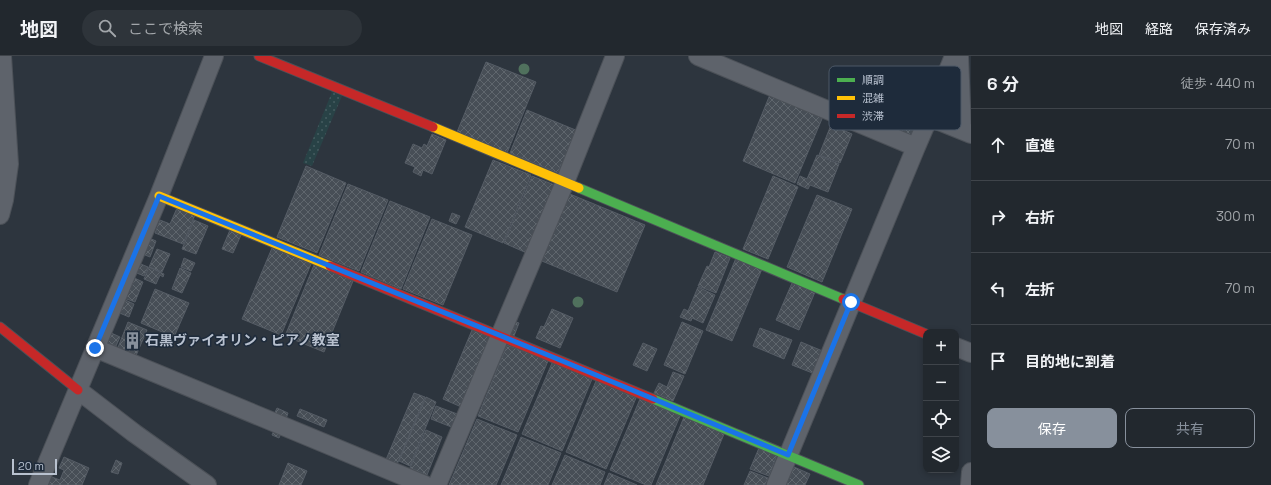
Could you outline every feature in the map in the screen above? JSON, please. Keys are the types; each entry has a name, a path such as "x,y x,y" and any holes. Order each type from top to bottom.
{"street":[{"path":"0,215 4,200 9,164 2,111 2,56"},
{"path":"38,485 159,196 214,56"},
{"path":"259,56 565,182 923,333"},
{"path":"437,485 565,182 615,56"},
{"path":"698,56 829,111"},
{"path":"950,66 954,56"},
{"path":"958,56 959,66"},
{"path":"961,84 966,132"},
{"path":"875,130 916,147"},
{"path":"776,485 923,130"},
{"path":"159,196 859,485"},
{"path":"0,327 134,433 207,485"},
{"path":"95,348 425,485"},
{"path":"959,348 971,354"},
{"path":"970,485 971,472"}],"green space":[{"path":"332,92 342,96 312,166 303,163"}],"building":[{"path":"486,62 536,82 507,153 457,132"},
{"path":"771,92 824,114 795,183 743,161"},
{"path":"527,110 578,131 565,166 561,164 558,173 510,153"},
{"path":"829,130 843,130 852,134 840,163 819,155"},
{"path":"903,130 917,130 914,139 901,134"},
{"path":"432,134 446,140 432,174 423,170 421,176 413,172 415,167 405,163 413,144 422,148 424,144 427,146"},
{"path":"817,155 839,164 828,192 810,185 808,189 797,184 800,176 807,179"},
{"path":"493,160 531,175 503,243 465,227"},
{"path":"306,166 346,183 317,253 277,237"},
{"path":"532,176 557,186 529,254 504,243"},
{"path":"773,176 798,187 768,259 743,249"},
{"path":"348,184 388,200 359,271 319,255"},
{"path":"565,192 645,225 617,292 537,259"},
{"path":"817,195 852,209 822,282 787,267"},
{"path":"390,201 430,217 401,289 361,272"},
{"path":"177,208 195,215 183,244 155,233 160,220 170,224"},
{"path":"452,213 460,216 456,224 449,221"},
{"path":"432,219 472,235 443,305 403,289"},
{"path":"194,220 208,226 196,254 182,249"},
{"path":"230,230 241,235 233,253 222,249"},
{"path":"147,237 156,241 150,257 140,253"},
{"path":"272,248 311,264 281,335 242,319"},
{"path":"157,249 170,254 162,272 149,267"},
{"path":"715,252 730,258 716,293 698,286 707,266 709,267"},
{"path":"184,258 195,263 191,271 181,267"},
{"path":"736,258 762,269 732,341 706,330"},
{"path":"136,262 148,267 144,276 132,271"},
{"path":"314,265 353,281 324,352 285,336"},
{"path":"149,267 164,274 163,277 160,275 156,284 144,279"},
{"path":"180,268 191,273 182,293 172,289"},
{"path":"130,276 143,282 135,302 121,297"},
{"path":"792,283 815,292 799,330 776,320"},
{"path":"698,287 715,295 703,323 692,318 691,321 680,317 684,309 688,311"},
{"path":"155,289 189,303 174,337 141,323"},
{"path":"121,298 134,304 129,317 115,311"},
{"path":"552,309 573,318 560,348 536,338 541,326 544,327"},
{"path":"514,321 519,323 514,336 509,333"},
{"name":"石黒ヴァイオリン・ピアノ教室","path":"128,322 147,330 135,358 117,350"},
{"path":"682,322 703,331 685,374 664,365"},
{"path":"760,328 792,340 784,359 753,346"},
{"path":"472,330 495,339 466,409 443,399"},
{"path":"109,332 120,337 116,346 105,342"},
{"path":"801,342 825,352 815,374 792,365"},
{"path":"643,343 657,349 647,371 633,365"},
{"path":"507,345 548,361 518,432 478,416"},
{"path":"552,363 592,379 562,451 522,434"},
{"path":"673,372 684,376 673,401 654,393 659,383 667,387"},
{"path":"596,381 636,398 606,469 566,452"},
{"path":"414,393 425,397 396,467 385,462"},
{"path":"426,397 436,402 410,466 399,461"},
{"path":"640,399 680,416 651,485 646,485 610,470"},
{"path":"436,406 460,415 454,428 431,419"},
{"path":"277,408 288,413 285,422 273,417"},
{"path":"300,409 327,420 324,427 297,416"},
{"path":"684,417 724,434 703,485 656,485"},
{"path":"477,419 517,435 496,485 449,485"},
{"path":"275,428 282,431 279,438 272,435"},
{"path":"426,430 442,437 427,475 410,468"},
{"path":"521,437 561,453 548,485 501,485"},
{"path":"759,448 777,455 769,476 750,469"},
{"path":"565,455 605,472 600,485 552,485"},
{"path":"64,457 89,468 82,485 45,485 49,476 60,480 64,470 59,468"},
{"path":"116,460 122,463 118,474 111,472"},
{"path":"288,463 307,471 301,485 279,485"},
{"path":"794,467 810,474 805,485 786,485"},
{"path":"750,471 768,478 765,485 744,485"},
{"path":"609,473 637,485 604,485"}],"traffic: fast":[{"path":"579,188 843,299"},
{"path":"653,399 859,485"}],"traffic: slow":[{"path":"433,127 579,188"},
{"path":"159,196 330,266"}],"traffic: jam":[{"path":"259,56 433,127"},
{"path":"330,266 653,399"},
{"path":"843,299 923,333"},
{"path":"0,327 78,390"}],"place":[{"name":"石黒ヴァイオリン・ピアノ教室","path":"132,340"}],"route":[{"path":"95,348 159,196 788,455 851,302"}]}
